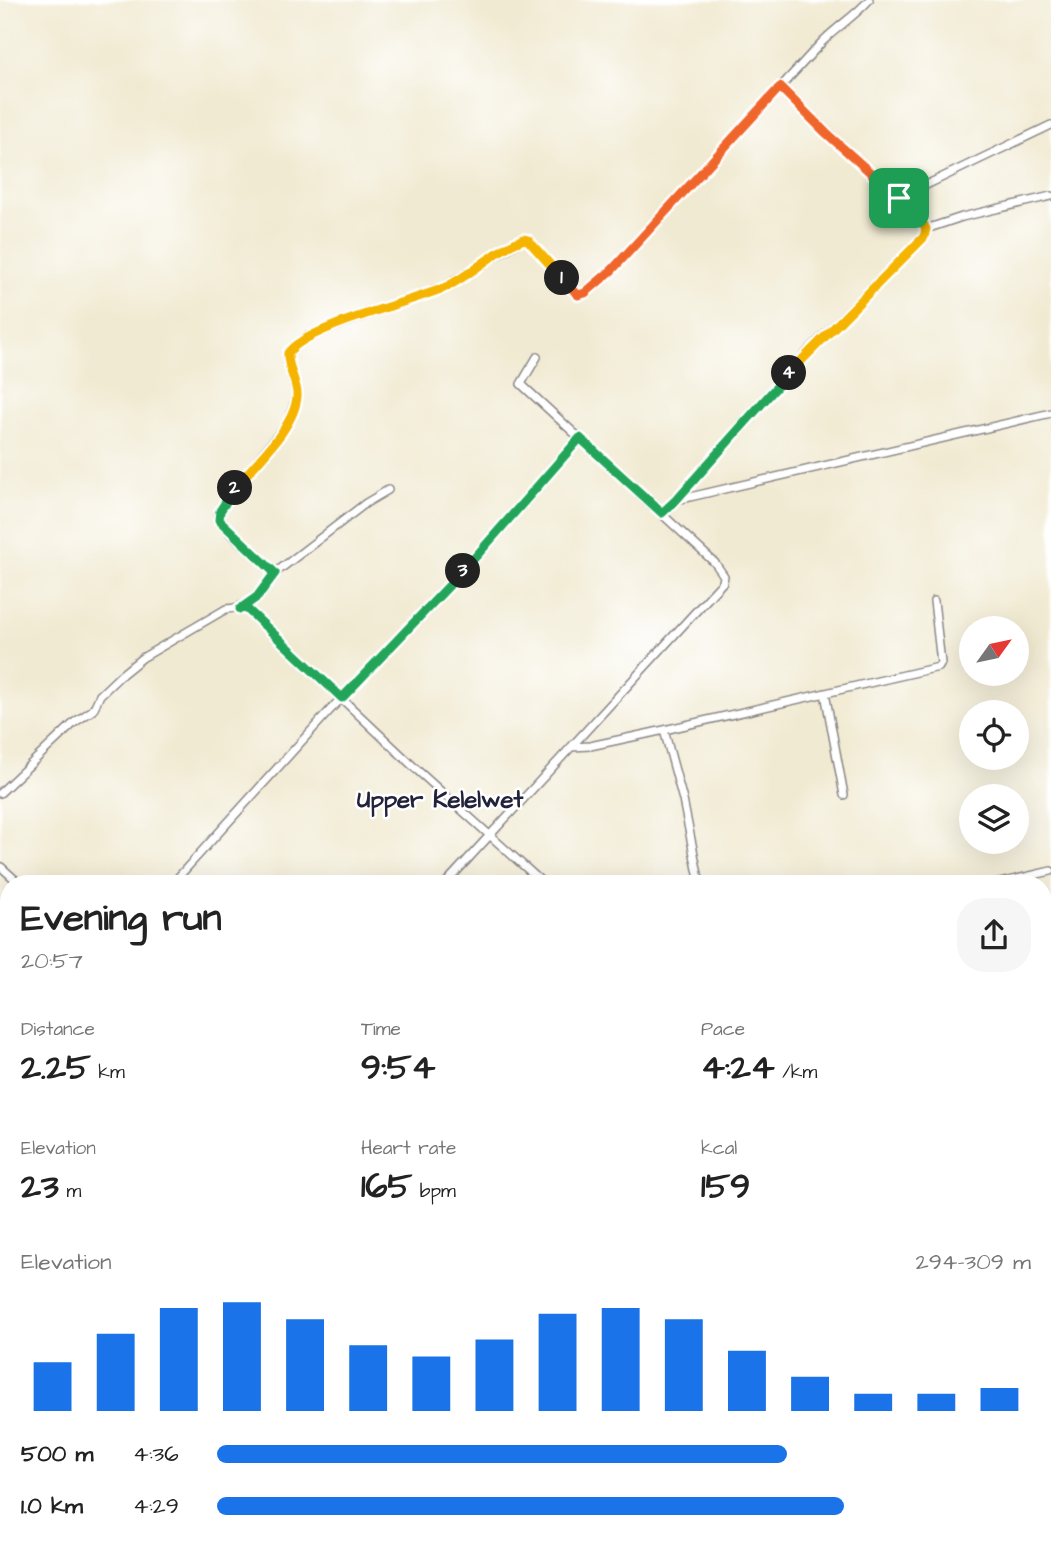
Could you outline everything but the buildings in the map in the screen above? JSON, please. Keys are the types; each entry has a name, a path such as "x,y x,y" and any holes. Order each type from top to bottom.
{"street":[{"path":"275,573 230,533 218,515 230,495 288,422 297,395 287,359 292,346 336,325 442,288 524,239 528,240 578,295 585,293 612,270 838,26 854,16 869,0"},
{"path":"780,87 826,133 899,198 926,229"},
{"path":"899,198 1051,125"},
{"path":"926,229 962,217 1051,196"},
{"path":"662,513 808,351 924,237 926,229"},
{"path":"453,875 723,582 724,576 715,563 521,384 537,358"},
{"path":"676,500 1051,413"},
{"path":"180,875 476,557 580,438"},
{"path":"240,609 257,597 275,573 366,503 388,490"},
{"path":"571,747 590,746 664,730 939,667 942,663 934,601"},
{"path":"0,793 75,722 93,710 100,695 110,684 142,658 226,609 246,608 534,875"},
{"path":"825,694 844,795"},
{"path":"664,730 683,800 698,875"},
{"path":"1034,875 1051,871"}],"district":[{"name":"Upper Kelelwet","path":"440,799"}],"route":[{"path":"780,87 826,133 899,198 924,225 924,237 808,351 700,474 662,513 580,438 476,557 342,698 246,608 240,609 257,597 275,573 230,533 218,515 230,495 288,422 297,395 287,359 292,346 336,325 452,284 524,239 528,240 578,295 585,293 612,270 780,87"}]}
